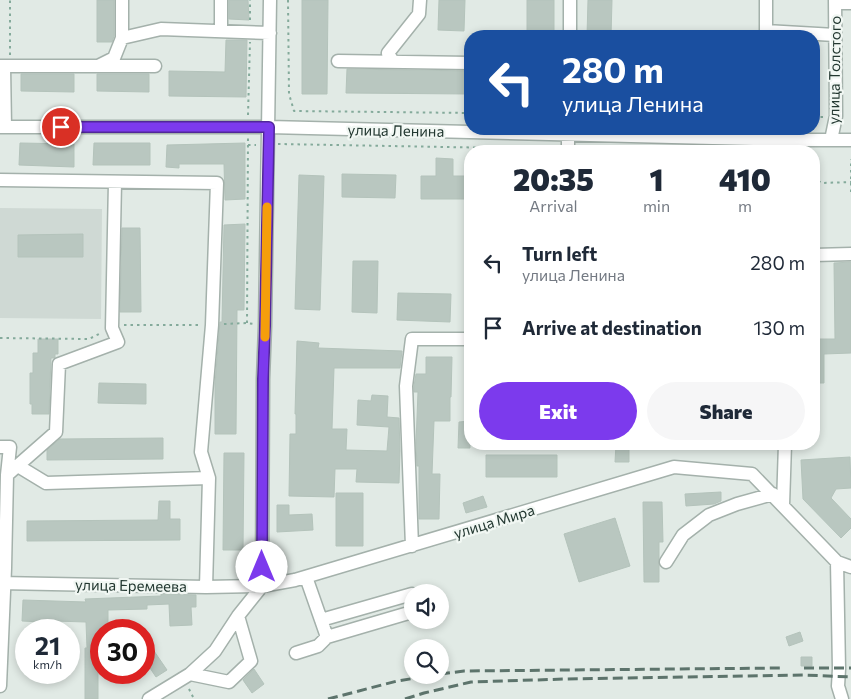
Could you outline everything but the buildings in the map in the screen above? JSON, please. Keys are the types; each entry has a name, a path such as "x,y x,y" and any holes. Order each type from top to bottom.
{"street":[{"path":"98,66 114,58 122,38 122,0"},
{"path":"221,0 221,31"},
{"path":"149,699 190,674 215,650 238,616 262,586 263,379 270,0"},
{"path":"393,62 388,54 419,14 420,0"},
{"path":"570,0 570,30"},
{"path":"766,0 766,30"},
{"path":"835,1 851,3"},
{"name":"улица Толстого","path":"831,140 836,116 835,1"},
{"path":"122,38 161,29 270,33"},
{"path":"820,35 835,35"},
{"path":"338,61 464,63"},
{"path":"2,127 5,67 156,66"},
{"name":"улица Ленина","path":"2,127 269,127 464,130"},
{"name":"улица Ленина","path":"628,135 779,145"},
{"name":"улица Ленина","path":"800,145 831,140 851,140"},
{"path":"0,180 217,183 212,325 200,452 209,478 206,586"},
{"path":"7,475 56,432 59,364 118,342 112,328 115,182"},
{"path":"820,255 851,254"},
{"path":"412,546 406,386 412,339 464,339"},
{"path":"0,447 10,447 2,583 0,686"},
{"path":"784,506 785,450"},
{"path":"18,466 46,483 209,478"},
{"name":"улица Мира","path":"262,586 306,577 674,467 752,474 837,562 851,567"},
{"path":"666,562 683,535 709,515 736,504 773,494"},
{"path":"837,562 838,686 842,699"},
{"path":"306,577 327,637"},
{"name":"улица Еремеева","path":"2,583 262,586"},
{"path":"321,620 404,596"},
{"path":"296,653 318,646 327,637 404,614"},
{"path":"190,674 229,682 251,661 238,616"}],"path":[{"path":"5,67 10,0"},
{"path":"248,323 250,0"},
{"path":"288,0 289,94 294,111 464,113"},
{"path":"248,145 301,144 464,148"},
{"path":"851,159 851,192"},
{"path":"820,182 851,182"},
{"path":"0,338 89,339 120,326 248,323 265,326"}],"shaded area":[{"path":"0,208 102,209 101,319 0,318"}],"railway":[{"path":"449,673 464,671 781,668"},
{"path":"804,668 851,668"},
{"path":"405,699 471,682 803,675 851,677"},
{"path":"328,699 404,680"}],"slow traffic":[{"path":"265,337 267,207"}],"route":[{"path":"61,127 269,127 263,379 262,567"}]}
